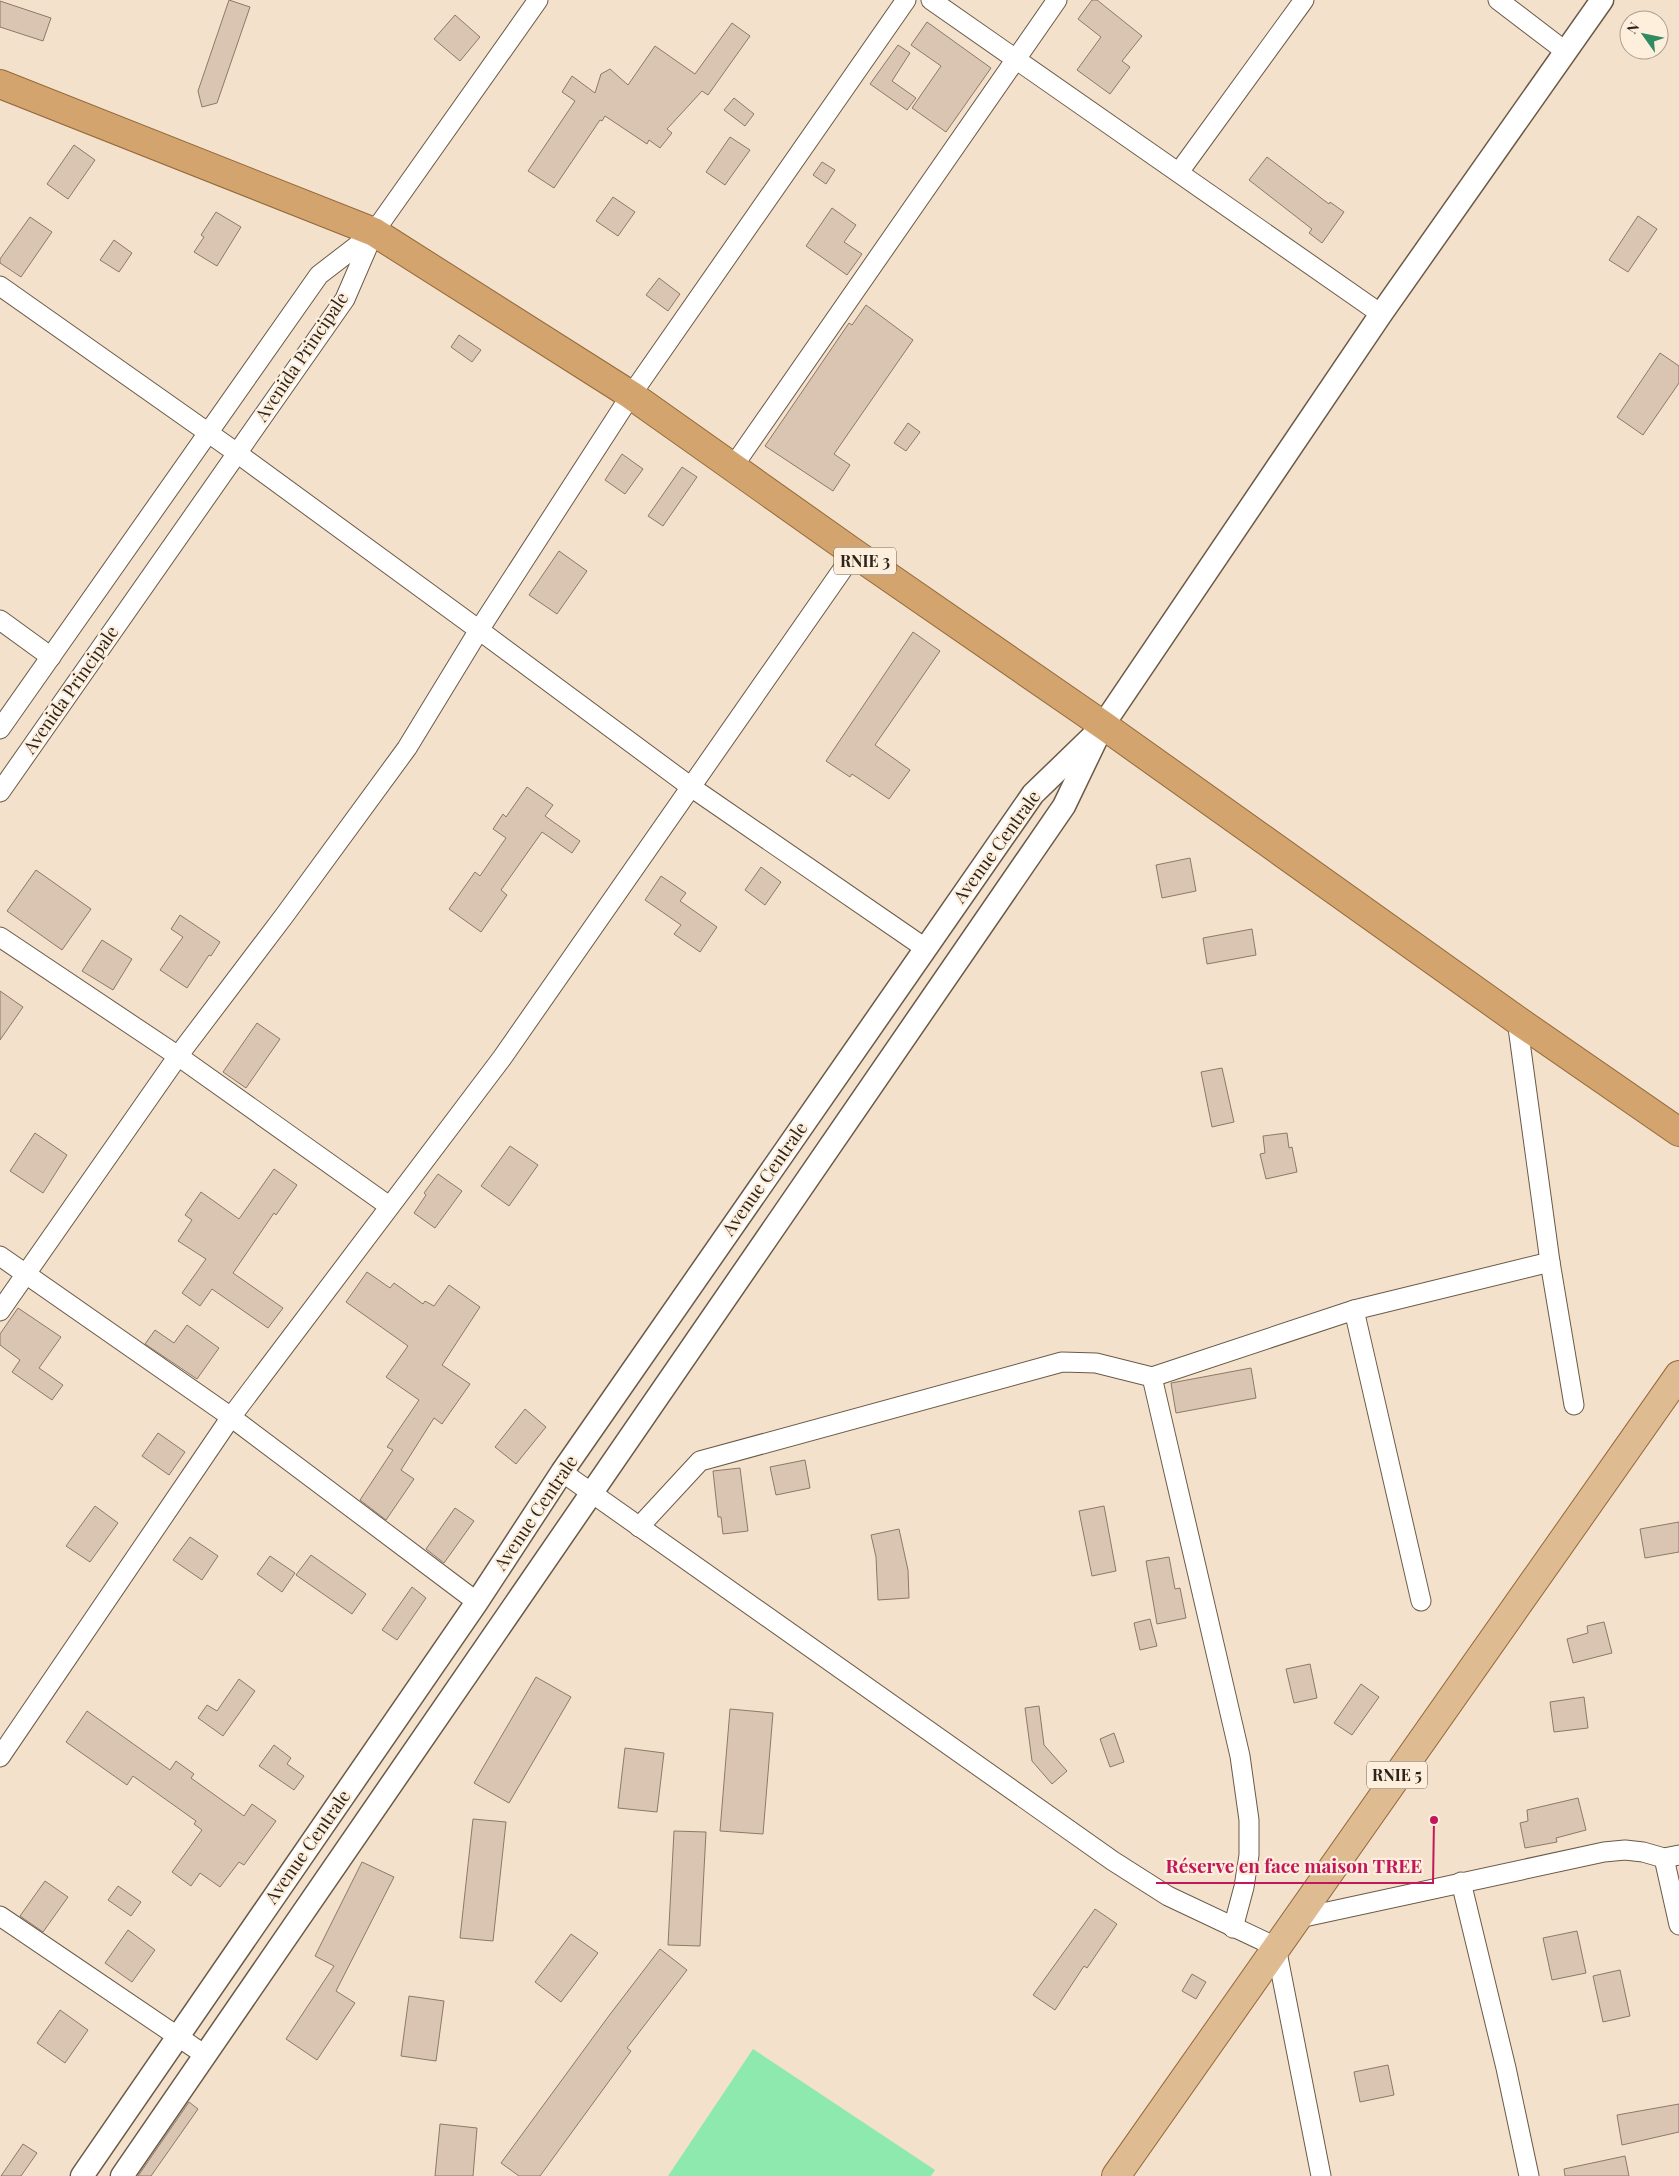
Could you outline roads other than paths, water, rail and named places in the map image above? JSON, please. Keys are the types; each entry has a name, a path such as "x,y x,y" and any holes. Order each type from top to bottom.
{"highway":[{"name":"RNIE 3","path":"0,84 374,232 631,395 854,554 1103,725 1517,1020 1679,1132"}],"main road":[{"name":"RNIE 5","path":"1116,2176 1679,1375"}],"street":[{"path":"374,232 538,0"},
{"path":"0,1311 178,1056 284,916 406,748 479,630 631,395 906,0"},
{"path":"931,0 1381,314"},
{"path":"732,468 1014,58 1057,0"},
{"path":"1179,172 1304,0"},
{"path":"1498,0 1565,50"},
{"path":"1103,725 1381,314 1602,0"},
{"name":"Avenida Principale","path":"0,729 319,275 374,232"},
{"name":"Avenida Principale","path":"0,792 344,299 374,232"},
{"path":"0,286 237,453 691,787 925,948"},
{"path":"0,1756 231,1417 502,1058 854,554"},
{"path":"0,620 51,656"},
{"name":"Avenue Centrale","path":"82,2176 477,1602 562,1472 1033,794 1103,725"},
{"name":"Avenue Centrale","path":"122,2176 1064,806 1103,725"},
{"path":"0,937 178,1056 389,1206"},
{"path":"1517,1020 1550,1262 1574,1405"},
{"path":"0,1256 231,1417 477,1602"},
{"path":"638,1527 700,1461 1062,1362 1096,1363 1152,1378 1354,1310 1550,1262"},
{"path":"1354,1310 1421,1601"},
{"path":"1152,1378 1240,1756 1249,1820 1249,1855 1244,1887 1233,1928"},
{"path":"562,1472 1113,1862 1168,1896 1276,1947 1320,2176"},
{"path":"1295,1919 1461,1882 1618,1851 1644,1852 1672,1857 1679,1925"},
{"path":"1461,1882 1506,2068 1529,2176"},
{"path":"0,1916 205,2055"}],"place":[{"name":"Réserve en face maison TREE","path":"1434,1820"}]}
